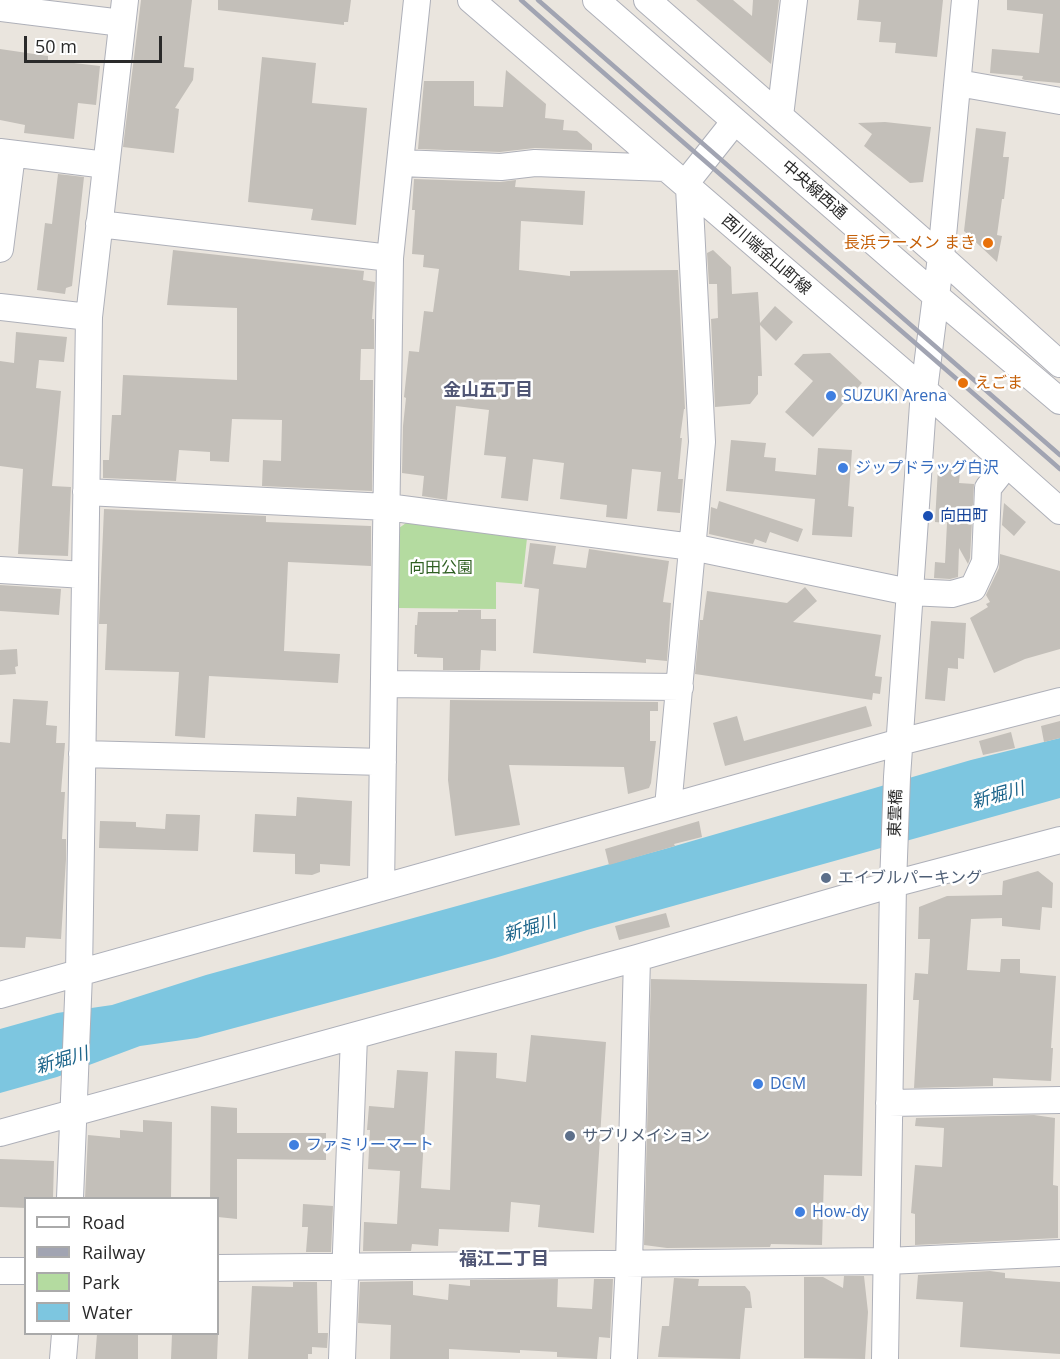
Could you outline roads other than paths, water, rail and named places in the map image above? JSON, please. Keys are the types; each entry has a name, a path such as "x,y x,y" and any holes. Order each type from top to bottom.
{"street":[{"path":"381,888 390,258 417,0"},
{"name":"西川端金山町線","path":"471,0 924,390 1060,511"},
{"name":"中央線西通","path":"596,0 1060,401"},
{"name":"中央線西通","path":"647,0 940,257 1056,352"},
{"path":"780,116 794,0"},
{"name":"東雲橋","path":"885,1359 897,777 924,390 936,296 965,0"},
{"path":"0,8 123,12 89,316 78,981 70,1197"},
{"path":"958,83 1060,101"},
{"path":"668,807 702,442 687,186 735,121"},
{"path":"0,249 6,153 106,165"},
{"path":"400,163 501,167 535,163 666,168"},
{"path":"99,224 390,258"},
{"path":"0,307 89,316"},
{"path":"1030,375 1056,352"},
{"path":"86,492 387,507 693,547 909,592 952,594 973,588 985,562 988,488 1007,464"},
{"path":"0,570 85,575"},
{"path":"384,684 680,687"},
{"path":"0,995 78,981 381,888 900,742 1060,701"},
{"path":"82,754 383,762"},
{"path":"0,1133 72,1107 354,1036 893,884 1060,840"},
{"path":"624,1359 629,1263 637,958"},
{"path":"342,1359 354,1036"},
{"path":"889,1103 1060,1100"},
{"path":"219,1268 886,1261 1060,1253"},
{"path":"0,1271 24,1271"},
{"path":"63,1359 65,1335"}],"water":[{"name":"新堀川","path":"1060,738 1060,798 587,930 495,958 197,1038 140,1046 57,1077 0,1093 0,1029 57,1013 112,1005 206,975 668,848 971,760"}],"railway":[{"path":"521,0 1060,469"},
{"path":"538,0 1060,455"}],"place":[{"name":"長浜ラーメン まき","path":"988,243"},
{"name":"えごま","path":"963,383"},
{"name":"SUZUKI Arena","path":"831,396"},
{"name":"ジップドラッグ白沢","path":"843,468"},
{"name":"向田町","path":"928,516"},
{"name":"エイブルパーキング","path":"826,878"},
{"name":"DCM","path":"758,1084"},
{"name":"サブリメイション","path":"570,1136"},
{"name":"ファミリーマート","path":"294,1145"},
{"name":"How-dy","path":"800,1212"}],"district":[{"name":"金山五丁目","path":"488,391"},
{"name":"福江二丁目","path":"504,1260"}],"park label":[{"name":"向田公園","path":"441,568"}]}
